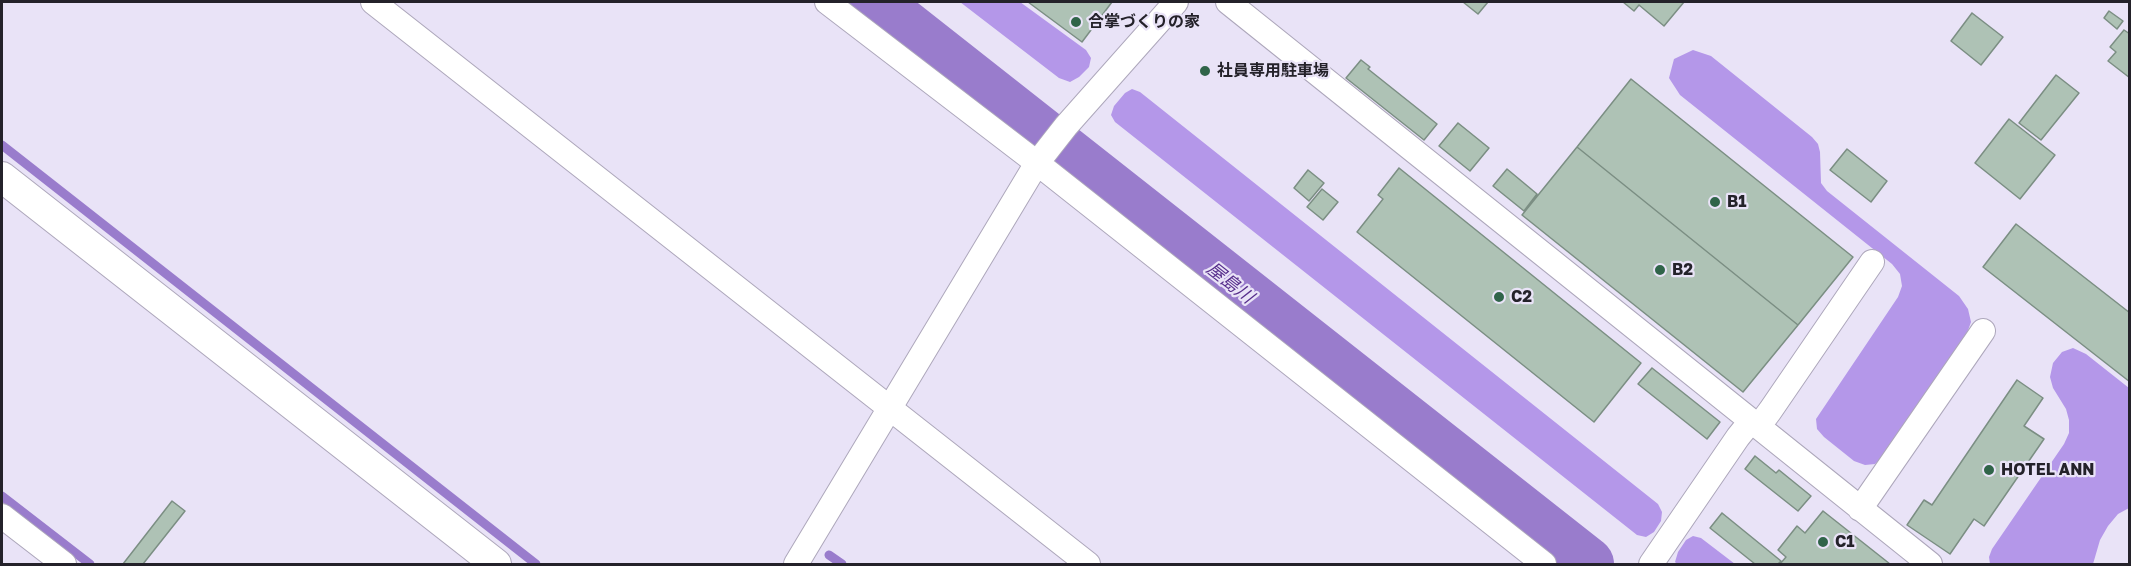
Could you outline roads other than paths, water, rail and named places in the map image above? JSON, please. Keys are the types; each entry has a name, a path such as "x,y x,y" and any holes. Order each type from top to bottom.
{"street":[{"path":"373,2 1089,564"},
{"path":"827,2 1039,161 1544,564"},
{"path":"796,564 1039,161 1066,126 1176,2"},
{"path":"1228,2 1930,564"},
{"path":"2,177 496,564"},
{"path":"1652,564 1732,447 1770,411 1872,262"},
{"path":"1860,509 1983,332"},
{"path":"2,516 64,564"}],"waterway":[{"name":"屋島川","path":"873,2 1587,564"},
{"path":"2,145 536,564"},
{"path":"2,496 90,564"},
{"path":"829,555 842,564"}],"place":[{"name":"合掌づくりの家","path":"1076,22"},
{"name":"社員専用駐車場","path":"1205,71"},
{"name":"B1","path":"1715,202"},
{"name":"B2","path":"1660,270"},
{"name":"C2","path":"1499,297"},
{"name":"HOTEL ANN","path":"1989,470"},
{"name":"C1","path":"1823,542"}]}
